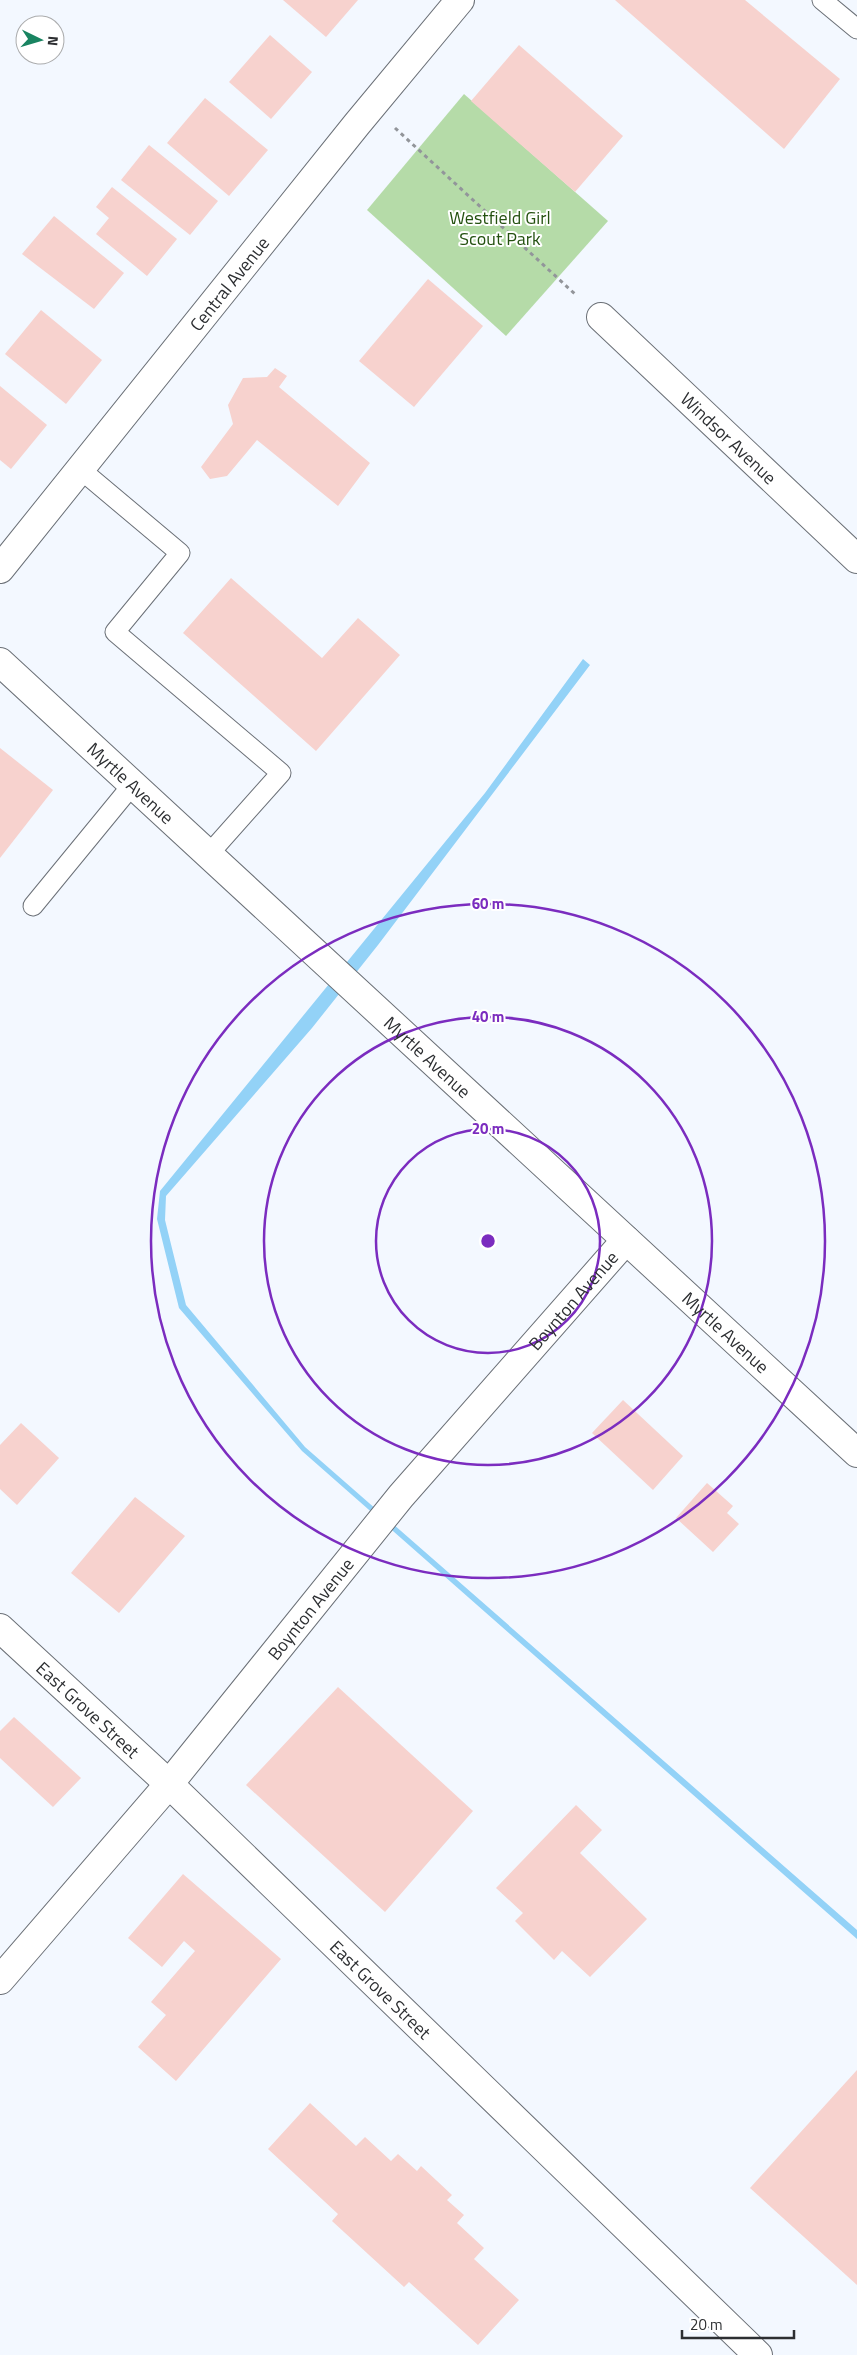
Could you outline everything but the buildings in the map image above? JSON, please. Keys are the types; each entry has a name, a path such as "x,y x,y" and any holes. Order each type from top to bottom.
{"street":[{"name":"Central Avenue","path":"0,569 372,106 460,0"},
{"name":"Windsor Avenue","path":"601,317 857,559"},
{"name":"Myrtle Avenue","path":"0,662 857,1453"},
{"name":"Boynton Avenue","path":"0,1980 169,1784 401,1496 626,1240"},
{"name":"East Grove Street","path":"0,1628 169,1784 758,2355"}],"lane":[{"path":"822,0 857,28"},
{"path":"80,469 180,553 115,632 281,773 208,855"},
{"path":"33,906 133,784"}],"path":[{"path":"372,106 601,317"}],"green space":[{"name":"Westfield Girl Scout Park","path":"464,94 608,221 506,336 367,210"}],"water":[{"path":"583,659 590,665 378,945 312,1028 166,1196 165,1220 186,1305 305,1447 857,1930 857,1939 302,1451 179,1308 157,1219 160,1191 485,793"}]}
